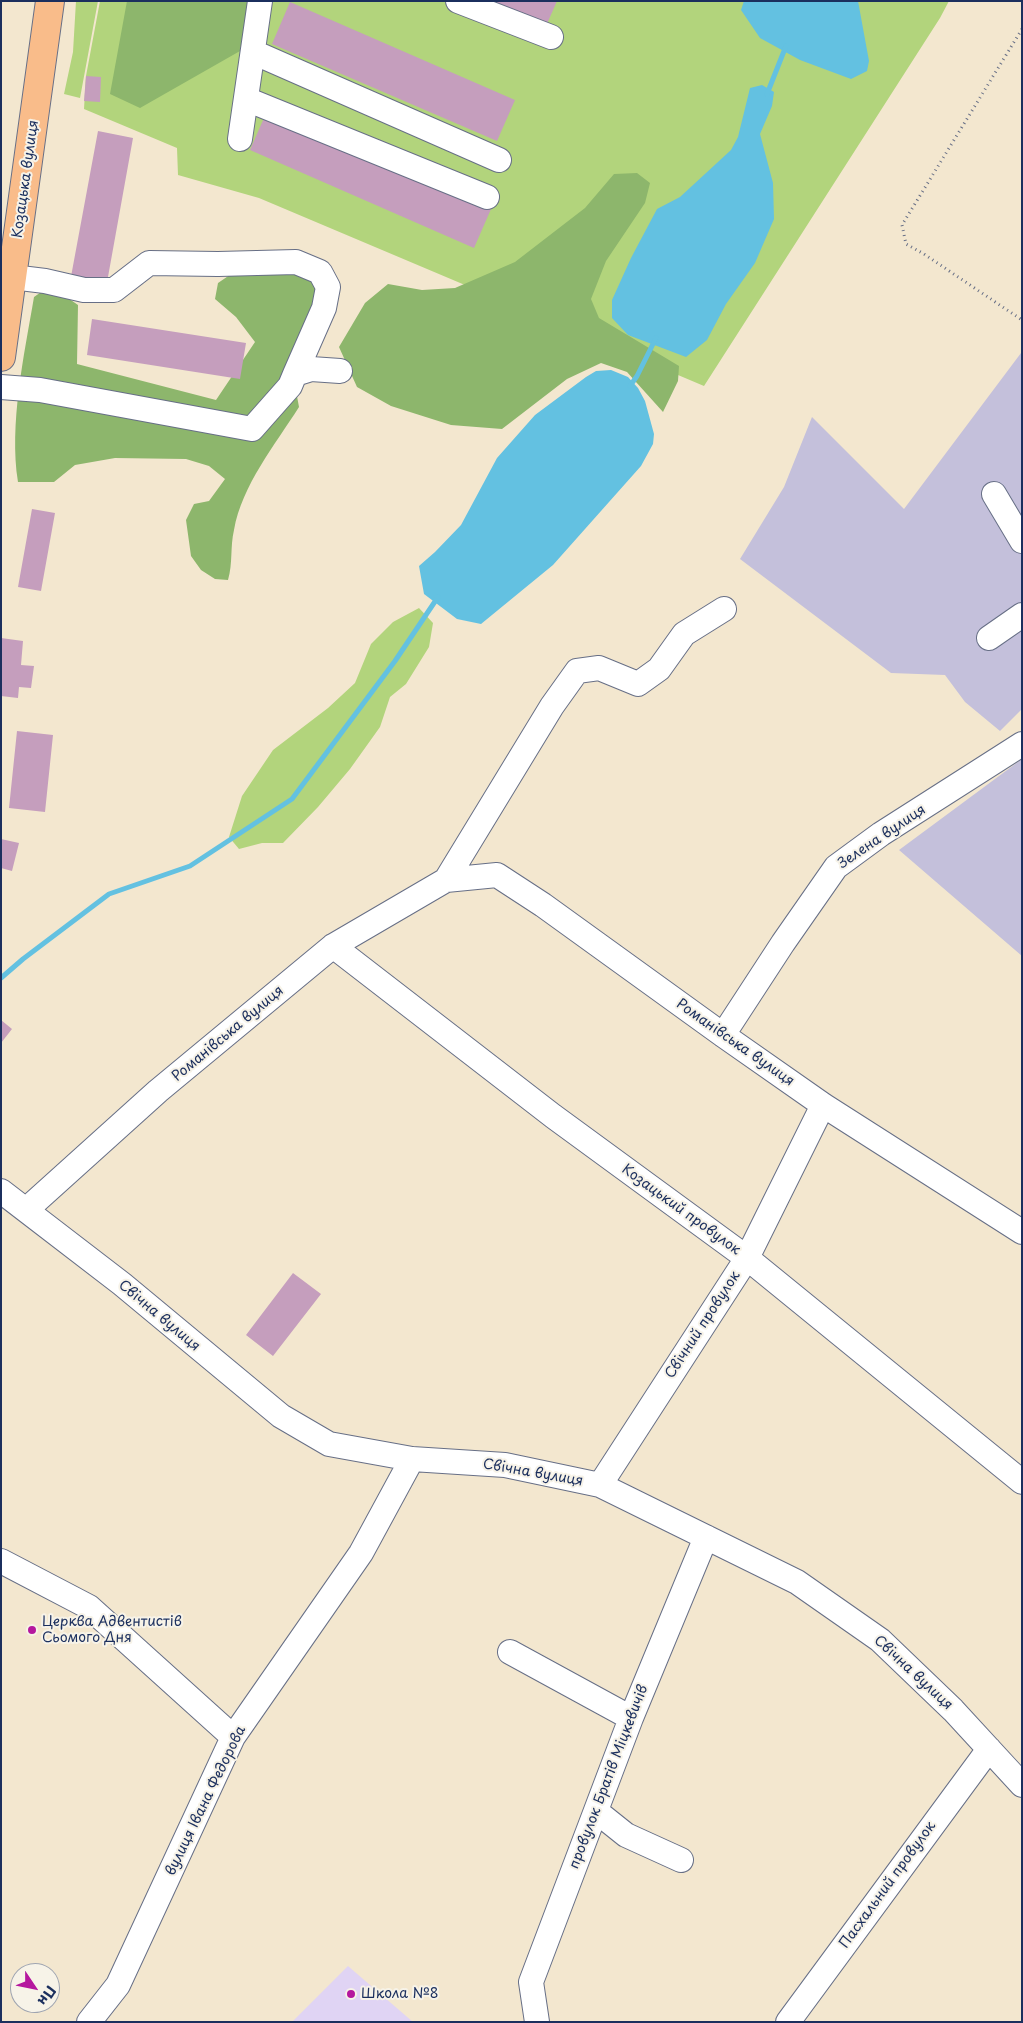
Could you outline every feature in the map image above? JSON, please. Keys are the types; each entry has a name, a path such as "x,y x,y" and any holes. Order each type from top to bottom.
{"main road":[{"name":"Козацька вулиця","path":"1,357 50,1"}],"street":[{"path":"240,139 260,1"},
{"path":"458,1 552,37"},
{"path":"253,52 499,160"},
{"path":"246,99 487,196"},
{"path":"1,386 40,390 252,429 290,386 324,308 328,287 320,272 296,262 149,263 114,290 84,290 12,276"},
{"path":"295,374 311,369 340,371"},
{"path":"994,494 1022,541"},
{"name":"Романівська вулиця","path":"446,880 552,706 577,671 599,668 638,684 660,669 684,634 724,610"},
{"path":"989,638 1022,615"},
{"name":"Зелена вулиця","path":"723,1036 777,952 836,867 882,834 1022,744"},
{"name":"Романівська вулиця","path":"26,1210 158,1091 333,946 446,880 497,875 543,904 723,1036 823,1105 1022,1232"},
{"name":"Козацький провулок","path":"333,946 553,1116 747,1258 1022,1482"},
{"name":"Свічний провулок","path":"600,1485 747,1258 823,1105"},
{"name":"Свічна вулиця","path":"1,1191 122,1284 281,1416 329,1444 412,1459 504,1465 600,1485 797,1582 880,1640 953,1710 1022,1785"},
{"name":"вулиця Івана Федорова","path":"89,2022 118,1985 233,1737 361,1553 412,1459"},
{"name":"провулок Братів Міцкевичів","path":"537,2022 531,1982 631,1718 706,1537"},
{"path":"1,1561 89,1607 233,1737"},
{"path":"510,1652 631,1718"},
{"name":"Пасхальний провулок","path":"788,2022 989,1749"},
{"path":"596,1811 626,1835 681,1860"}],"path":[{"path":"1022,29 902,224 906,244 1022,320"}],"shaded area":[{"path":"1021,353 1022,709 1000,731 965,702 945,675 891,673 740,559 784,487 812,417 904,509"},
{"path":"1022,759 1022,956 899,850"},
{"name":"Школа №8","path":"348,1966 413,2022 292,2022"}],"green space":[{"path":"76,1 98,1 80,98 64,94 73,52"},
{"path":"100,1 949,1 940,18 704,386 259,198 178,175 177,148 84,109 86,76"},
{"path":"127,1 248,1 240,51 140,108 110,94"},
{"path":"637,173 650,183 645,203 606,261 591,299 599,318 679,366 678,381 663,412 627,372 601,363 567,379 502,429 451,425 391,406 357,387 339,347 365,303 388,284 422,290 455,288 515,262 585,208 614,174"},
{"path":"267,263 318,282 296,391 299,407 260,466 244,497 234,530 228,580 215,579 201,570 191,556 186,520 194,504 209,501 225,479 209,466 186,459 115,458 75,465 54,482 18,482 15,437 16,414 34,297 44,290 65,296 78,305 77,364 216,400 255,342 236,317 215,299 218,283 246,264"},
{"path":"419,608 433,623 429,647 406,684 390,697 380,727 350,769 318,807 283,843 262,843 239,849 229,837 242,796 273,750 328,708 355,683 371,644 393,622"}],"water":[{"path":"744,1 858,1 869,61 867,71 851,79 800,60 760,38 741,10"},
{"path":"762,85 774,92 772,106 760,134 773,183 774,219 755,263 726,304 707,340 686,357 628,335 612,318 612,300 631,258 657,209 680,197 731,150 738,137 750,88"},
{"path":"611,370 628,377 638,388 645,401 654,434 653,444 641,466 553,565 481,624 457,619 424,594 419,566 461,525 497,458 535,415 596,371"}],"building":[{"path":"488,1 557,1 546,26"},
{"path":"290,2 515,100 497,141 272,44"},
{"path":"86,76 101,77 100,102 84,101"},
{"path":"267,111 491,209 474,248 250,150"},
{"path":"98,131 133,138 106,288 70,282"},
{"path":"92,319 246,343 240,379 87,355"},
{"path":"32,509 55,513 41,591 18,587"},
{"path":"1,638 23,641 21,665 34,666 31,688 19,687 18,698 1,696"},
{"path":"17,731 53,735 45,812 9,808"},
{"path":"1,839 19,843 12,871 1,868"},
{"path":"1,1020 12,1029 1,1043"},
{"path":"293,1273 321,1294 273,1356 246,1335"}],"waterway":[{"path":"767,94 786,46"},
{"path":"630,386 656,338"},
{"path":"1,978 109,894 190,866 292,799 395,661 438,597"}],"place":[{"name":"Церква Адвентистiв Сьомого Дня","path":"32,1630"},
{"name":"Школа №8","path":"351,1994"}]}
